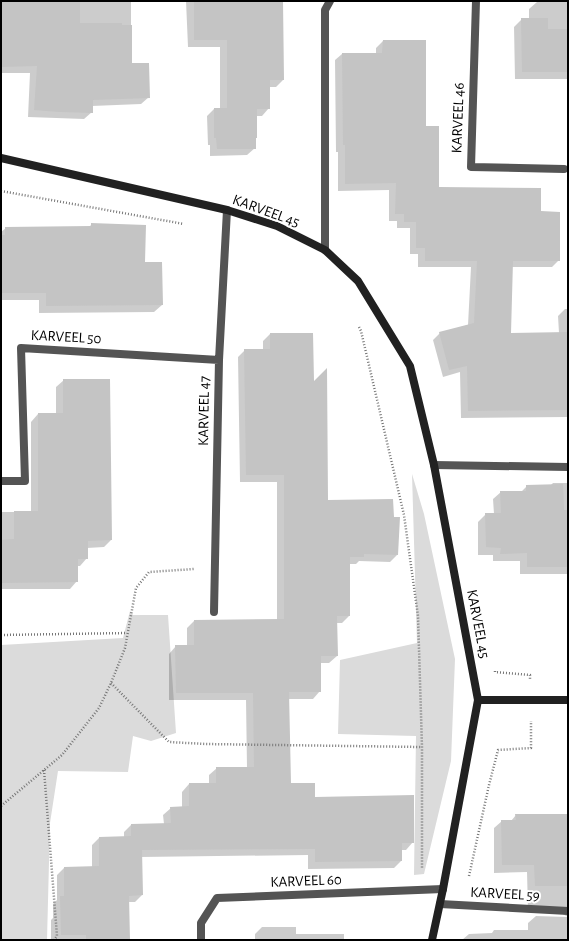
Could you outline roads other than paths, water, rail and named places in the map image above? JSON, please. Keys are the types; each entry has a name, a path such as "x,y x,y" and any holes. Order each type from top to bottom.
{"street":[{"path":"325,250 325,10 330,1"},
{"name":"KARVEEL 46","path":"476,1 471,167 564,169"},
{"name":"KARVEEL 45","path":"1,158 227,210 277,226 325,250 358,281 410,366 434,465 478,700"},
{"name":"KARVEEL 47","path":"214,612 219,360 227,210"},
{"name":"KARVEEL 50","path":"1,481 25,482 21,348 219,360"},
{"path":"434,465 568,467"},
{"path":"432,940 443,889 478,700 568,700"},
{"name":"KARVEEL 60","path":"201,940 201,922 217,898 443,889"},
{"name":"KARVEEL 59","path":"440,904 568,911"}]}
